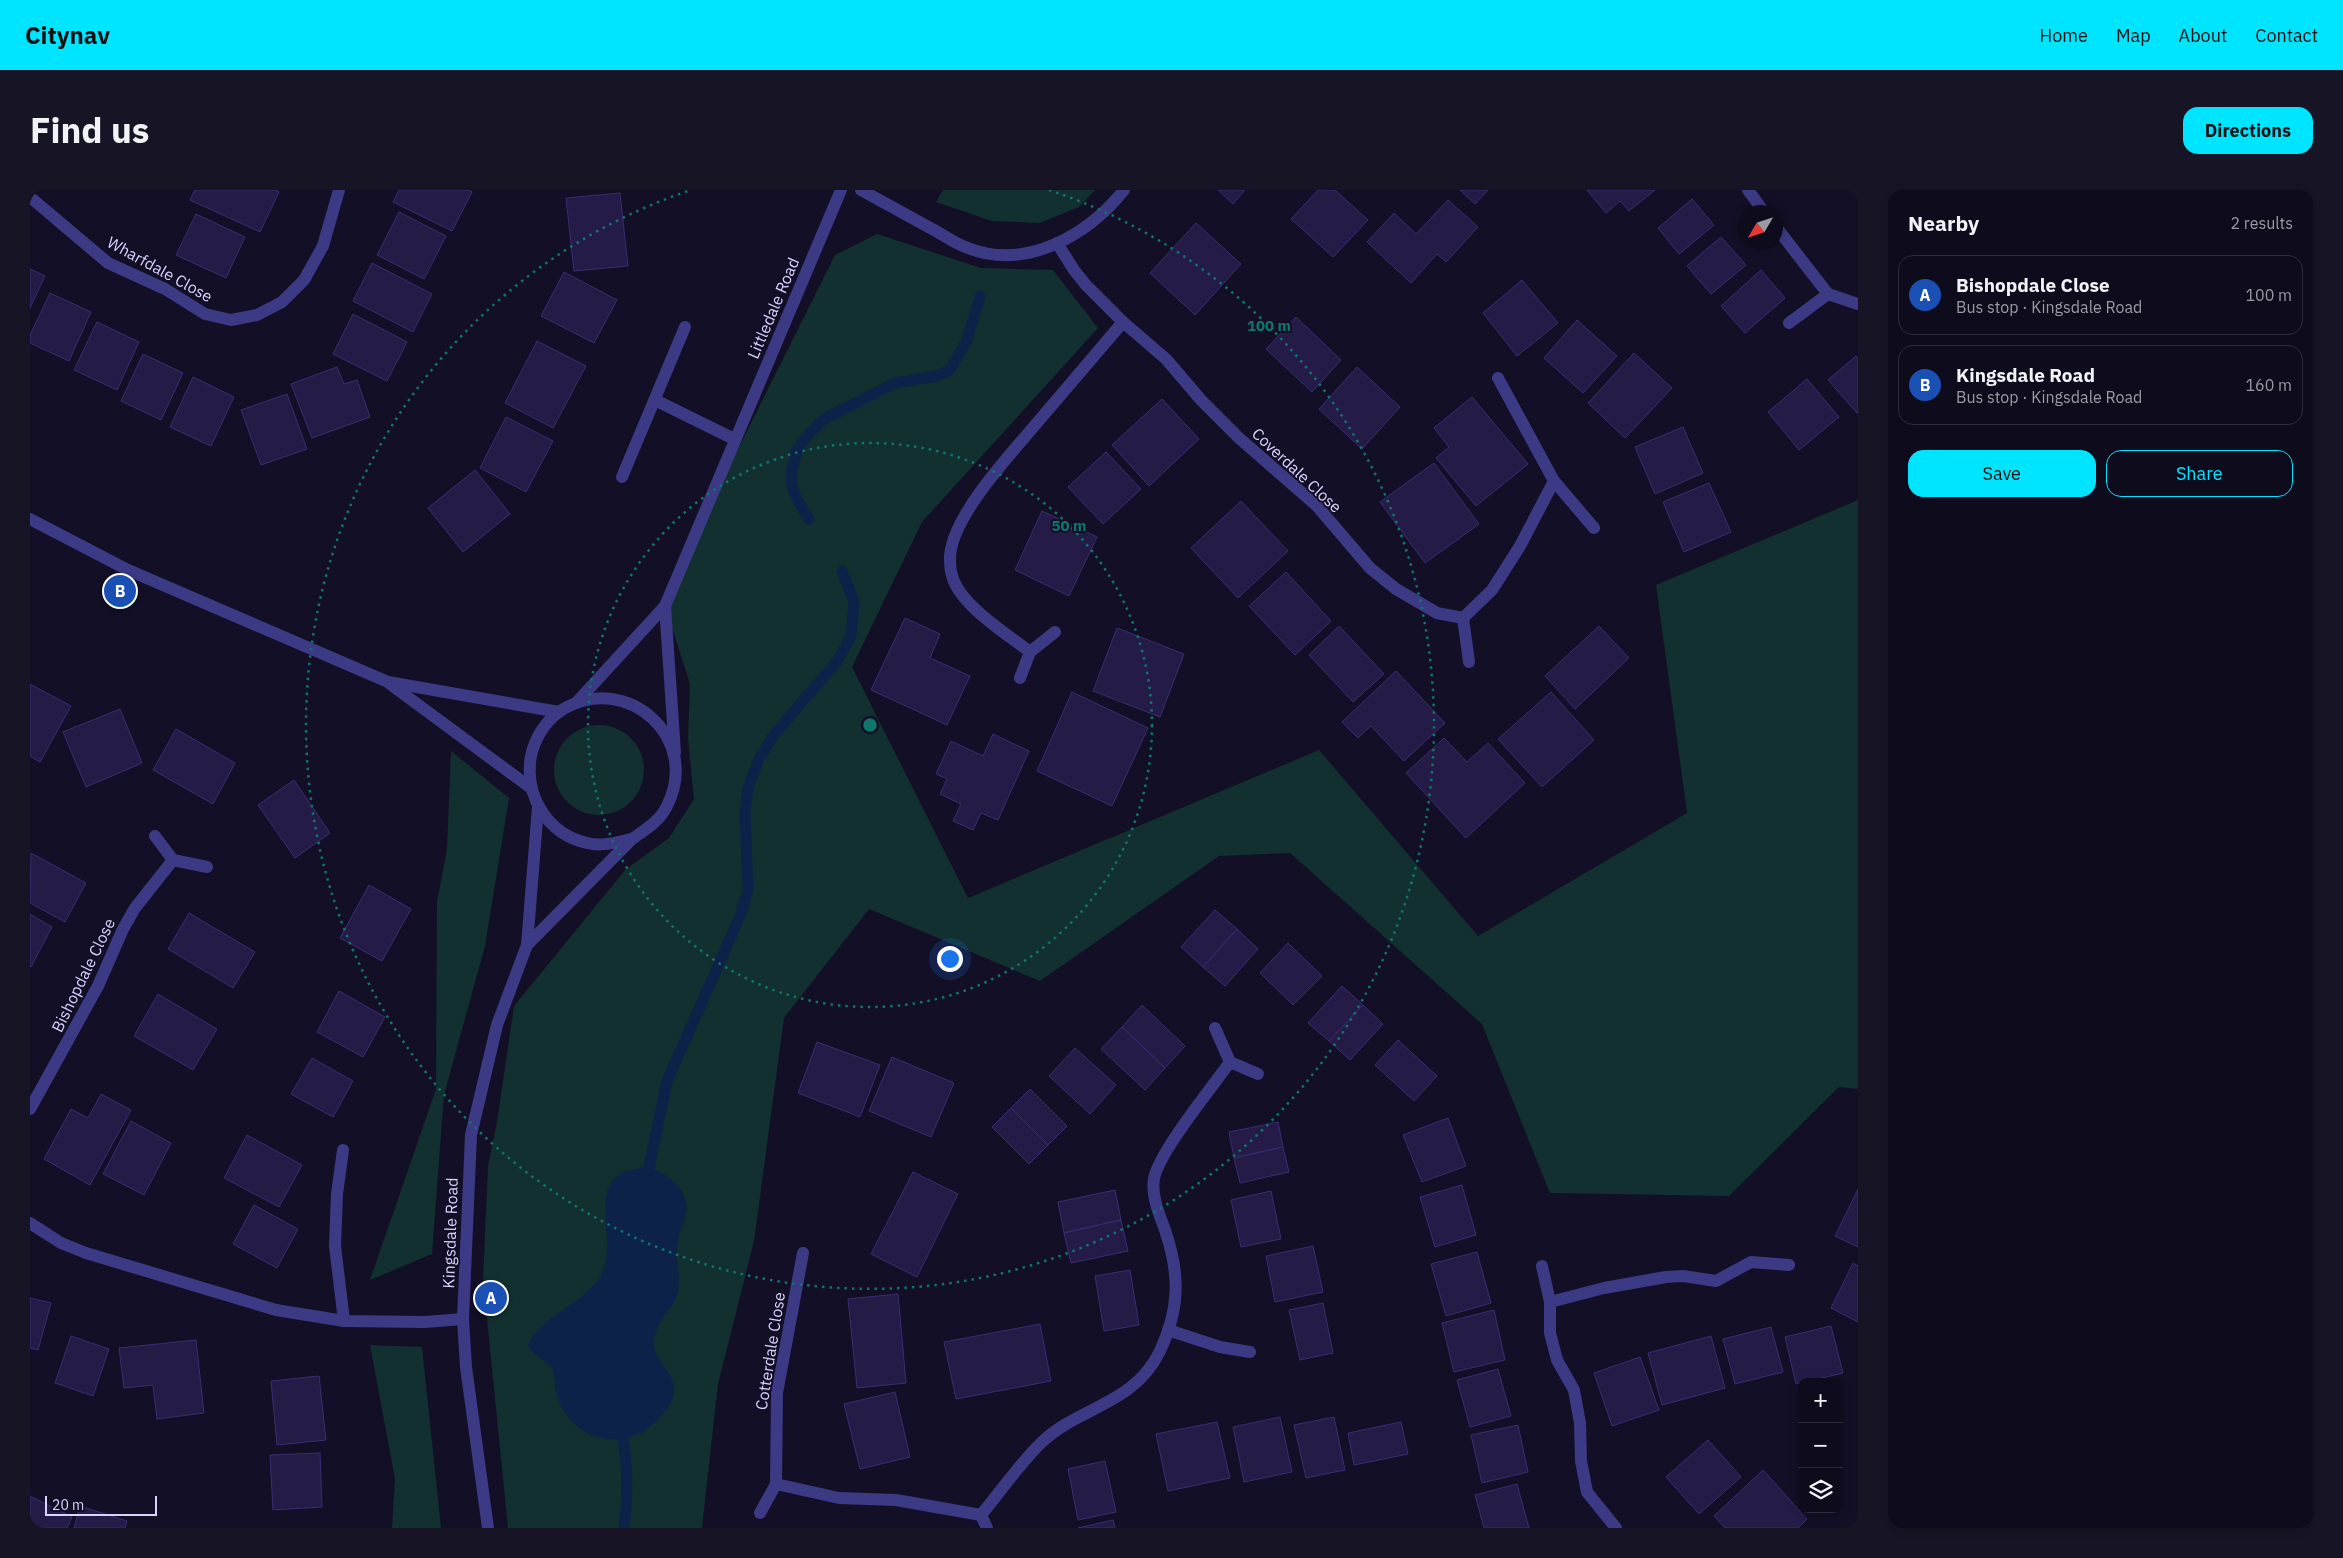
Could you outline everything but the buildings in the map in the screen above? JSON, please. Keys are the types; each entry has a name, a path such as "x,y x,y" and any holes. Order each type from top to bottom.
{"street":[{"name":"Wharfdale Close","path":"30,197 108,263 165,289 205,314 231,320 257,315 282,302 304,280 323,246 339,190"},
{"name":"Littledale Road","path":"576,703 665,606 841,190"},
{"path":"861,190 968,248 1004,256 1036,250 1057,243 1081,231 1096,220 1124,190"},
{"path":"1748,190 1759,205"},
{"path":"1783,236 1828,294 1858,304"},
{"name":"Coverdale Close","path":"1057,243 1074,270 1123,322 1166,359 1201,400 1238,437 1317,506 1370,568 1396,589 1437,613 1463,618"},
{"path":"1789,323 1828,294"},
{"path":"1030,652 987,618 965,597 954,580 950,564 951,548 961,522 993,475 1123,322"},
{"path":"622,477 686,327"},
{"path":"1498,378 1554,481 1594,528"},
{"path":"655,400 734,440"},
{"path":"1469,662 1463,618 1492,590 1520,546 1554,481"},
{"path":"30,520 128,570 388,682 531,788"},
{"name":"Littledale Road","path":"665,606 675,758"},
{"path":"1020,678 1030,652 1055,632"},
{"path":"388,682 559,712"},
{"path":"593,698 614,698 634,704 651,716 667,734 675,758 675,783 667,806 652,825 632,839 608,844 587,843 568,836 550,823 538,807 531,788 529,768 534,745 546,724 559,712 576,703 593,698"},
{"name":"Kingsdale Road","path":"488,1528 466,1367 463,1319 471,1135 498,1025 527,945 538,807"},
{"path":"155,836 173,860 207,866"},
{"name":"Kingsdale Road","path":"527,945 632,839"},
{"name":"Bishopdale Close","path":"30,1109 98,986 122,929 135,908 173,860"},
{"path":"1215,1028 1230,1062 1258,1074"},
{"path":"981,1515 1042,1443 1056,1431 1099,1408 1135,1384 1159,1353 1168,1330 1174,1306 1175,1263 1154,1195 1154,1178 1159,1163 1230,1062"},
{"path":"343,1150 337,1194 335,1246 344,1321"},
{"path":"30,1223 61,1243 86,1253 276,1310 344,1321 425,1322 463,1319"},
{"name":"Cotterdale Close","path":"760,1513 776,1484 777,1393 803,1253"},
{"path":"1550,1302 1604,1288 1666,1277 1683,1276 1716,1281 1751,1262 1789,1265"},
{"path":"1542,1266 1550,1302 1550,1333 1557,1360 1574,1390 1580,1422 1581,1461 1587,1492 1616,1528"},
{"path":"1168,1330 1220,1347 1250,1352"},
{"path":"776,1484 840,1498 896,1500 981,1515"},
{"path":"981,1515 987,1528"}],"green space":[{"path":"943,190 1095,190 1079,207 1040,223 992,221 936,202"},
{"path":"877,234 981,268 1053,270 1098,328 922,522 852,667 968,898 1319,750 1478,936 1687,813 1656,585 1858,500 1858,1089 1839,1087 1729,1196 1550,1193 1482,1024 1290,853 1219,856 1040,981 869,909 784,1018 754,1241 718,1384 702,1528 508,1528 483,1279 488,1166 497,1122 514,1006 626,869 669,838 694,799 688,739 690,684 665,606 682,561 835,255"},
{"path":"599,725 616,728 631,738 641,753 644,770 641,787 631,802 616,812 599,815 582,812 567,802 557,787 554,770 557,753 567,738 582,728"},
{"path":"451,751 509,798 485,946 444,1095 432,1254 370,1280 436,1089 437,902 447,849"},
{"path":"370,1345 422,1347 441,1528 392,1528 395,1479"}],"water":[{"path":"649,1167 663,1174 676,1184 685,1197 686,1204 686,1213 677,1246 679,1283 677,1295 658,1326 654,1338 654,1346 659,1359 672,1378 674,1393 670,1404 662,1415 644,1431 631,1437 604,1439 580,1429 570,1420 557,1395 552,1369 528,1346 534,1335 543,1325 589,1290 598,1280 604,1268 607,1252 606,1203 608,1190 615,1179 628,1171"}],"waterway":[{"path":"809,519 798,501 791,484 792,469 797,450 807,436 824,419 895,383 937,376 950,370 967,340 980,296"},
{"path":"649,1167 667,1081 740,916 748,889 745,812 748,787 759,759 773,736 838,660 851,636 854,602 842,571"},
{"path":"623,1439 627,1484 624,1528"}],"place":[{"name":"Kingsdale Road","path":"120,591"},
{"name":"Bishopdale Close","path":"491,1298"}]}
